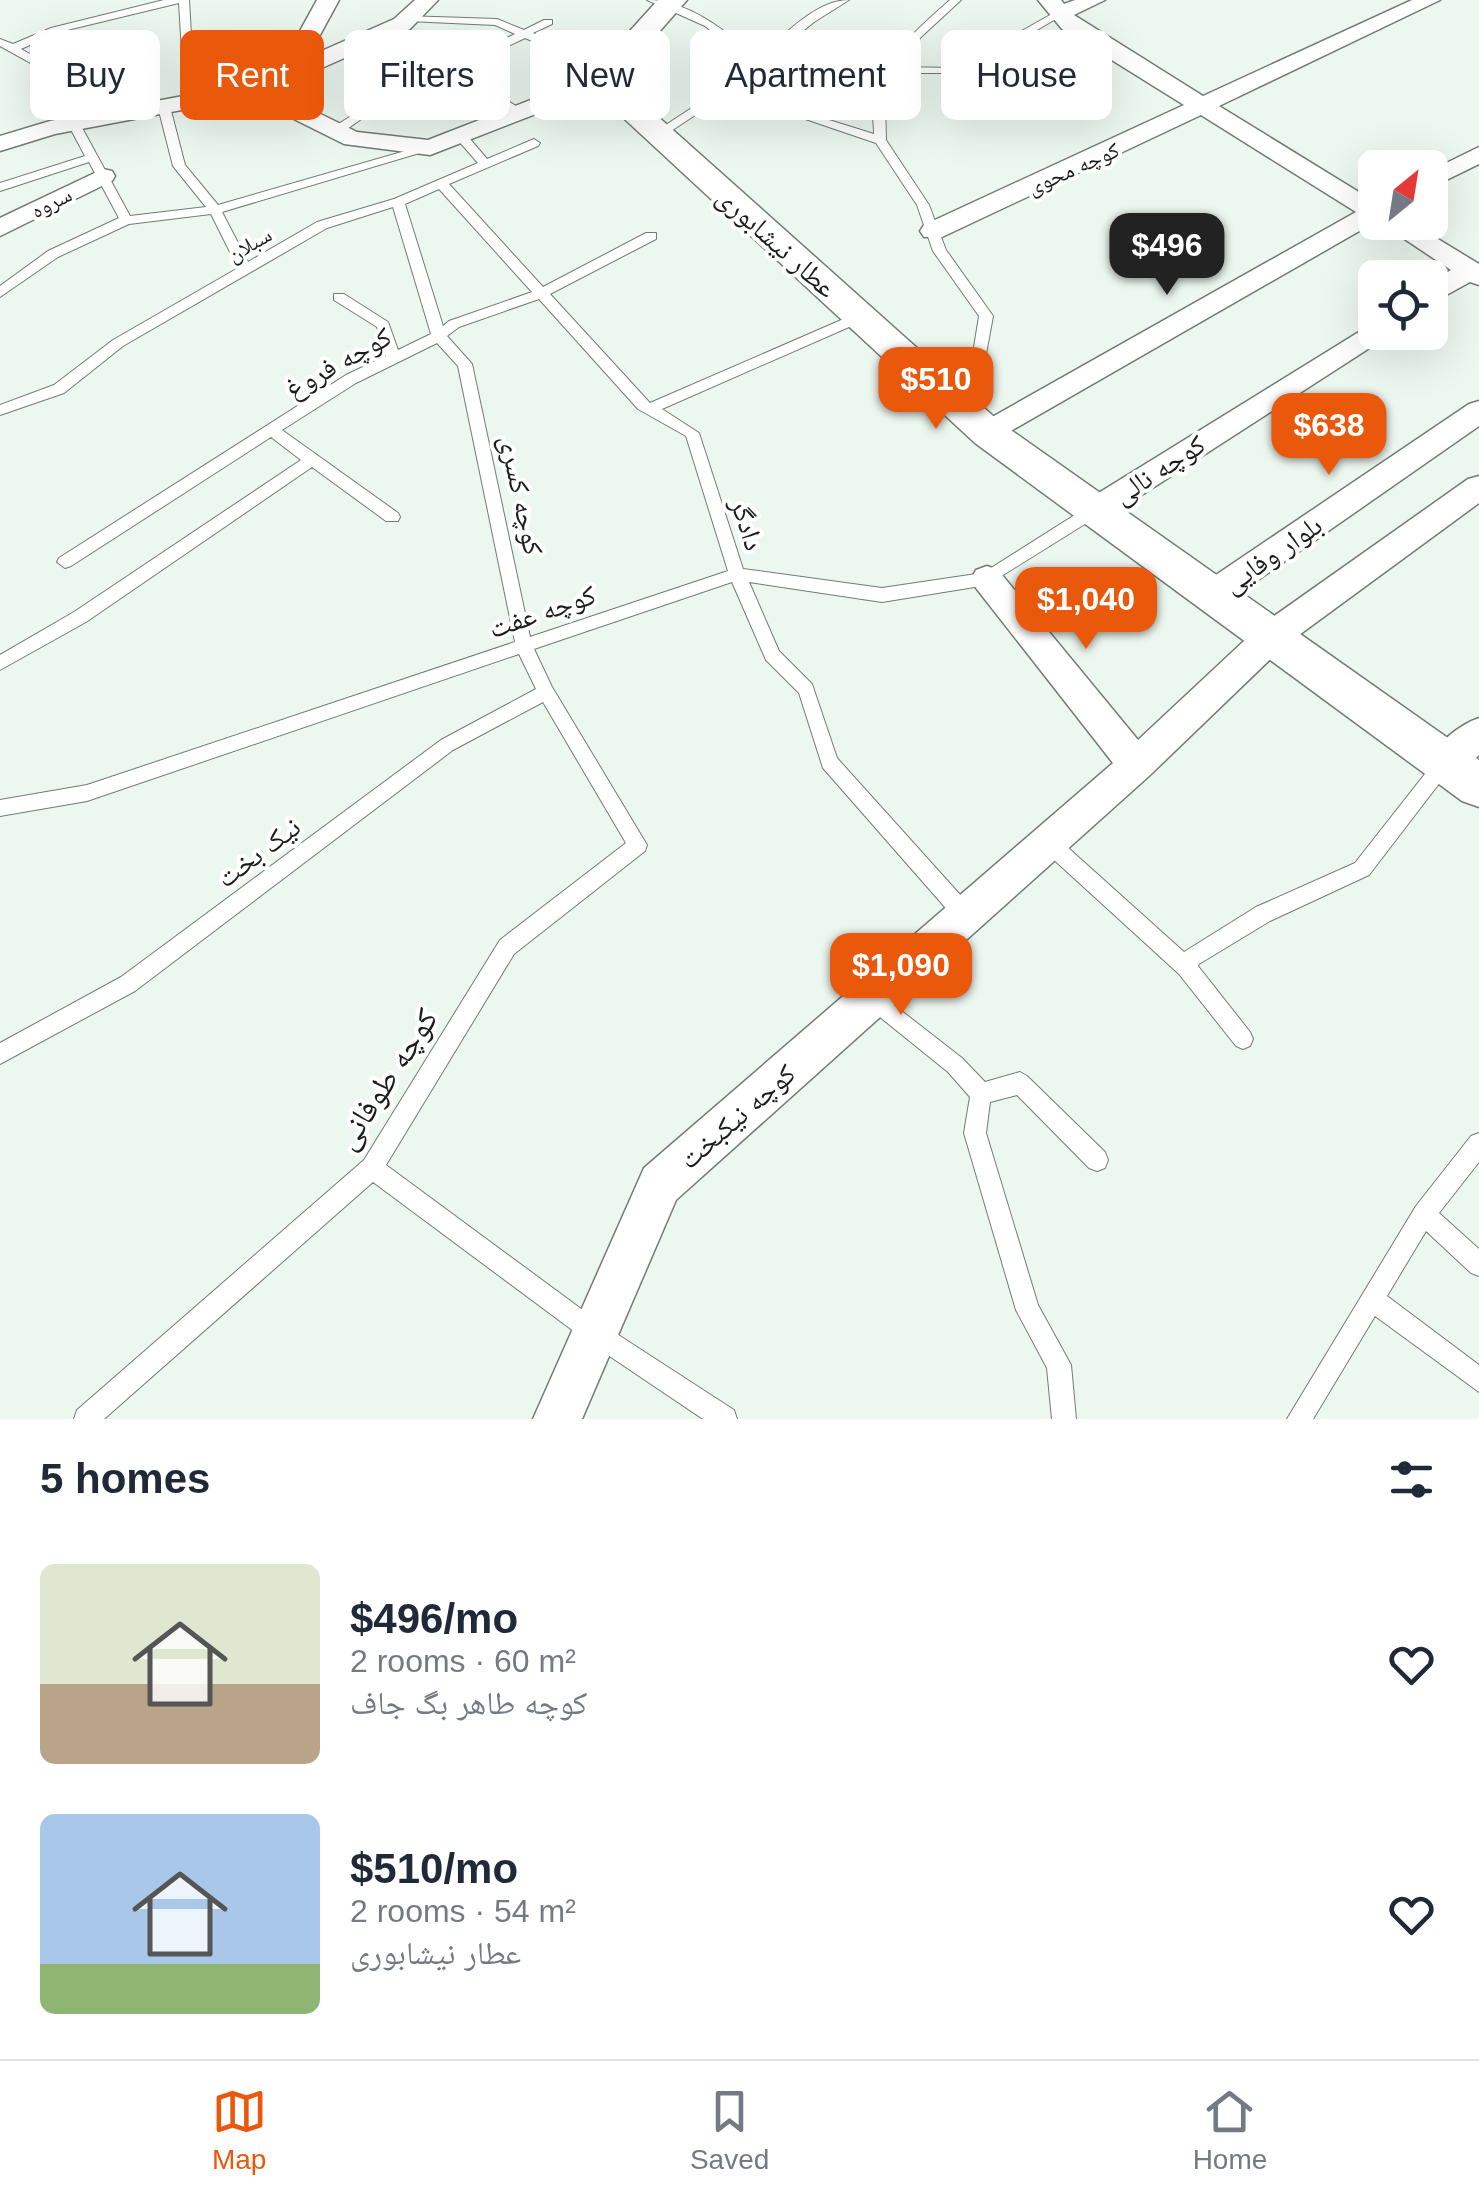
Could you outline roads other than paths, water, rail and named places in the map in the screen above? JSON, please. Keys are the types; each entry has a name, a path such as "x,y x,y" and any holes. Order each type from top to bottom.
{"street":[{"path":"311,30 328,0"},
{"path":"385,30 408,18 427,0"},
{"path":"1055,7 1094,0"},
{"name":"کوچه محوی","path":"933,231 1205,108 1429,0"},
{"path":"642,30 664,2"},
{"path":"1055,7 1070,24 1358,202"},
{"path":"0,144 74,124 180,104"},
{"path":"313,120 352,139 430,148 530,109"},
{"name":"عطار نیشابوری","path":"645,120 988,433 1479,786"},
{"path":"1448,171 1479,154"},
{"name":"سروه","path":"0,228 98,167"},
{"path":"988,433 1358,222"},
{"path":"1420,240 1474,273"},
{"path":"1448,286 1474,273"},
{"name":"کوچه نالی","path":"1095,510 1358,341"},
{"name":"بلوار وفایی","path":"1213,594 1479,411"},
{"path":"1272,636 1479,487"},
{"path":"987,579 1136,765"},
{"name":"کوچه نیکبخت","path":"557,1419 660,1184 1136,765 1272,636"},
{"path":"1446,762 1479,734"}],"lane":[{"path":"12,50 56,30 176,0"},
{"path":"184,0 186,30"},
{"path":"798,30 844,0"},
{"path":"921,32 956,0"},
{"path":"664,2 717,30"},
{"path":"921,70 959,71 1055,7"},
{"path":"408,18 497,22 528,32"},
{"path":"510,41 548,22"},
{"path":"0,42 69,79 74,124 126,220"},
{"path":"164,107 179,166 215,210 245,269"},
{"path":"510,107 520,113"},
{"path":"659,135 690,113"},
{"path":"336,131 357,120"},
{"path":"819,120 880,140"},
{"path":"879,120 880,140 924,205 940,251 986,316 979,362 938,387"},
{"path":"461,136 485,164"},
{"name":"سبلان","path":"0,410 59,388 118,342 322,225 398,202 534,143"},
{"path":"0,293 53,254 126,220 215,210 430,148"},
{"path":"0,187 98,167"},
{"name":"دادگر","path":"440,183 649,409 692,433 737,574 772,655 806,689 829,762 965,915"},
{"name":"کوچه کسری","path":"398,202 438,336 465,364 524,646 546,692 638,846"},
{"name":"کوچه فروغ","path":"65,562 351,379 438,336 454,324 542,293 651,236"},
{"path":"339,298 383,324 394,358"},
{"path":"649,409 860,317"},
{"path":"271,430 392,517"},
{"path":"0,663 80,617 312,460"},
{"name":"کوچه عفت","path":"0,808 87,793 737,574 882,595 987,579 1095,510"},
{"name":"نیک بخت","path":"0,1054 128,984 447,745 546,692"},
{"path":"1186,967 1192,957 1263,914 1362,869 1446,762"},
{"path":"1048,842 1186,967 1243,1039"},
{"name":"کوچه طوفانی","path":"86,1419 372,1168 508,946 638,846"},
{"path":"872,997 955,1065 981,1094"},
{"path":"981,1094 1020,1083 1098,1160"},
{"path":"981,1094 974,1132 1028,1310 1059,1365 1064,1419"},
{"path":"1299,1419 1424,1214 1479,1144"},
{"path":"372,1168 595,1333 725,1419"},
{"path":"1424,1214 1479,1265"},
{"path":"1372,1299 1479,1380"}]}
